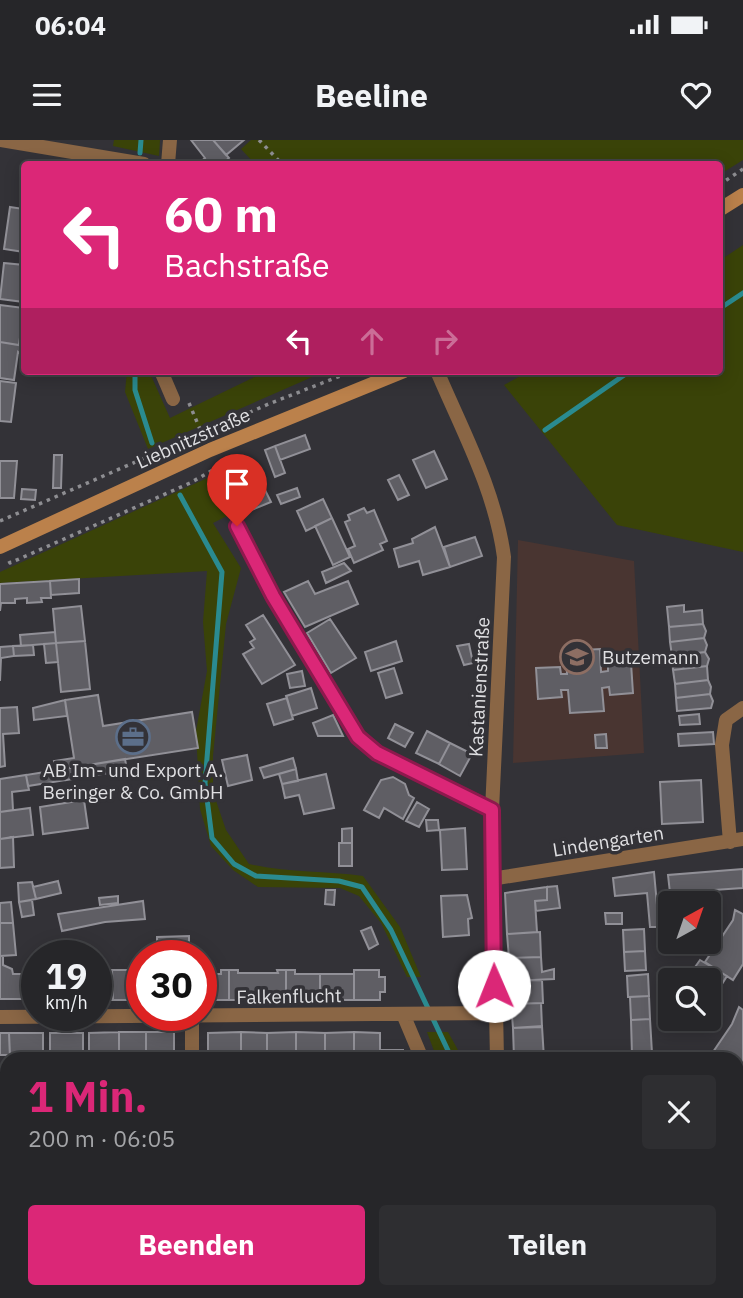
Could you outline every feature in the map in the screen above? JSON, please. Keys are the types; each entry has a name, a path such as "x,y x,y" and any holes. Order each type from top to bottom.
{"main road":[{"path":"723,208 743,195"},
{"name":"Liebnitzstraße","path":"0,547 210,450 394,375"}],"street":[{"path":"1,140 126,161"},
{"path":"168,161 170,140"},
{"path":"164,375 179,397"},
{"name":"Kastanienstraße","path":"439,375 489,490 499,521 504,557 492,810 491,879 497,1052"},
{"path":"237,526 273,596 358,737 377,753 492,810"},
{"name":"Lindengarten","path":"491,879 736,840 722,745 726,720 743,708"},
{"name":"Falkenflucht","path":"217,1016 494,1013"},
{"path":"410,1014 420,1052"},
{"name":"Falkenflucht","path":"0,1017 126,1016"},
{"path":"192,1031 192,1052"}],"path":[{"path":"259,140 279,161"},
{"path":"723,183 743,169"},
{"path":"0,521 343,375"},
{"path":"179,397 210,450 239,517 237,526"},
{"path":"10,563 190,483 233,460"}],"shaded area":[{"name":"Butzemann","path":"518,540 634,561 644,753 513,763"}],"green space":[{"path":"114,140 160,140 159,156 113,146"},
{"path":"251,140 743,140 743,160 723,172 723,161 252,161 241,149"},
{"path":"743,245 743,552 617,525 504,385 523,375 723,375 723,258"},
{"path":"127,375 151,375 170,418 259,375 317,375 148,449 125,392"},
{"path":"214,475 231,514 213,523 241,568 226,624 213,756 213,792 226,830 249,864 363,876 400,927 421,977 407,977 381,923 359,896 340,888 258,887 233,870 211,846 200,809 196,731 207,671 203,622 207,571 0,583 0,572"},
{"path":"427,1032 448,1032 459,1052 434,1052"}],"building":[{"path":"191,140 213,140 229,158 226,161 202,161 205,158"},
{"path":"213,140 244,140 226,155"},
{"path":"10,207 21,209 21,252 4,249"},
{"path":"4,263 21,265 21,302 0,299"},
{"path":"0,305 21,308 19,345 0,342"},
{"path":"0,342 21,346 14,380 0,378"},
{"path":"0,381 16,383 11,422 0,421"},
{"path":"305,435 310,449 280,460 275,446"},
{"path":"275,446 285,473 275,477 265,450"},
{"path":"434,451 447,479 426,488 413,460"},
{"path":"54,455 62,455 61,488 53,488"},
{"path":"244,458 258,487 236,496 222,466"},
{"path":"0,461 17,461 14,498 0,498"},
{"path":"399,475 409,495 398,500 388,480"},
{"path":"263,486 271,502 244,513 236,496"},
{"path":"297,488 300,497 281,504 277,495"},
{"path":"22,489 36,490 35,500 21,499"},
{"path":"323,499 332,518 306,531 297,511"},
{"path":"364,508 367,513 374,510 387,541 380,544 383,550 354,563 348,549 355,546 345,522 350,520 348,515"},
{"path":"332,518 350,557 333,565 315,526"},
{"path":"435,527 450,567 423,575 419,561 399,567 394,549 413,543 412,539"},
{"path":"475,537 482,556 450,567 444,547"},
{"path":"344,563 351,571 326,583 322,572"},
{"path":"79,579 79,593 51,595 50,581"},
{"path":"50,581 51,598 27,603 27,598 15,599 15,603 1,603 0,611 0,584"},
{"path":"308,581 315,594 348,581 358,604 305,627 284,592"},
{"path":"684,605 684,612 702,610 703,624 669,627 667,607"},
{"path":"81,606 85,641 56,643 53,609"},
{"path":"263,615 295,665 262,684 243,654 254,648 250,642 255,639 246,625"},
{"path":"330,619 356,658 331,673 307,633"},
{"path":"703,624 706,631 704,638 670,642 669,627"},
{"path":"55,632 56,643 21,646 20,635"},
{"path":"704,638 707,645 705,652 672,656 670,642"},
{"path":"85,641 90,689 61,692 56,643"},
{"path":"396,641 402,661 371,671 365,652"},
{"path":"56,643 58,662 46,663 44,644"},
{"path":"469,644 473,663 464,665 457,646"},
{"path":"33,645 34,655 14,656 13,646"},
{"path":"13,646 14,656 1,658 0,681 0,647"},
{"name":"Butzemann","path":"600,649 601,672 608,671 608,664 631,663 633,693 610,695 609,687 602,688 604,711 570,713 568,690 561,690 562,697 538,699 536,668 560,667 561,674 567,674 566,651"},
{"path":"705,652 709,659 707,666 673,670 672,656"},
{"path":"707,666 708,680 675,684 673,670"},
{"path":"394,668 402,693 386,698 378,673"},
{"path":"302,671 305,686 290,688 287,674"},
{"path":"708,680 710,694 676,698 675,684"},
{"path":"311,688 317,708 292,716 286,696"},
{"path":"710,694 713,701 711,708 677,711 676,698"},
{"name":"AB Im- und Export A. Beringer & Co. GmbH","path":"98,695 103,726 192,712 198,748 56,770 54,761 74,758 65,700"},
{"path":"287,698 293,719 274,725 267,704"},
{"path":"65,700 67,716 34,720 33,708"},
{"path":"474,702 481,702 481,721 473,721"},
{"path":"17,707 19,733 3,734 5,766 0,767 0,708"},
{"path":"699,714 700,724 680,725 679,716"},
{"path":"333,715 343,736 318,736 313,723"},
{"path":"395,724 413,733 405,747 388,738"},
{"path":"427,731 450,743 439,764 416,753"},
{"path":"713,732 714,744 679,746 678,734"},
{"path":"606,734 607,748 596,748 595,735"},
{"path":"450,743 472,754 460,776 439,764"},
{"path":"247,755 252,780 228,786 222,760"},
{"path":"293,758 296,769 264,778 260,768"},
{"path":"125,759 127,770 66,780 64,769"},
{"path":"64,769 66,780 28,786 26,775"},
{"path":"296,769 298,781 282,784 279,774"},
{"path":"326,774 334,808 304,814 299,795 285,798 282,784"},
{"path":"26,775 29,790 12,792 13,810 0,812 0,779"},
{"path":"393,777 405,784 409,795 414,798 403,819 384,808 379,818 364,810 381,780"},
{"path":"701,780 703,822 662,824 660,782"},
{"path":"84,800 88,828 43,834 40,807"},
{"path":"417,802 429,809 419,827 406,821"},
{"path":"30,808 33,835 0,839 0,812"},
{"path":"426,820 438,820 439,830 427,831"},
{"path":"352,828 352,843 342,843 342,829"},
{"path":"465,828 467,869 442,870 440,830"},
{"path":"13,837 14,867 0,868 0,839"},
{"path":"339,843 352,843 352,866 339,866"},
{"path":"743,869 743,888 670,891 668,875"},
{"path":"654,872 658,927 650,927 647,893 615,896 613,878"},
{"path":"58,881 61,893 36,899 33,887"},
{"path":"32,882 36,899 19,902 18,883"},
{"path":"557,886 560,908 536,911 535,901 547,900 547,887"},
{"path":"547,887 547,900 535,901 537,932 507,934 505,893"},
{"path":"326,890 335,890 334,905 325,904"},
{"path":"467,895 472,918 468,919 469,935 443,937 441,896"},
{"path":"118,896 118,903 100,905 99,898"},
{"path":"32,900 34,915 22,917 19,902"},
{"path":"143,901 145,919 105,922 62,931 58,914"},
{"path":"11,902 13,923 0,923 0,903"},
{"path":"735,910 743,914 743,964 733,980 721,972 721,968 714,968 705,962 710,954 721,954 721,938 733,920"},
{"path":"605,913 622,913 622,924 606,924"},
{"path":"0,923 13,923 16,955 0,956"},
{"path":"371,927 378,944 369,949 361,931"},
{"path":"644,929 645,951 624,952 623,930"},
{"path":"540,932 541,957 509,958 507,934"},
{"path":"189,936 189,940 157,940 157,937"},
{"path":"645,951 646,970 625,971 624,952"},
{"path":"0,956 3,956 3,965 12,969 13,974 21,974 21,999 0,999"},
{"path":"541,957 542,972 554,969 554,979 510,981 509,958"},
{"path":"700,960 714,968 694,968"},
{"path":"112,970 126,970 126,1000 113,1000"},
{"path":"221,970 229,970 229,1000 217,1000 217,974 221,974"},
{"path":"229,970 238,970 238,973 278,973 277,970 286,970 286,1000 229,1000"},
{"path":"286,970 295,970 295,974 320,974 320,1000 286,1000"},
{"path":"354,970 379,970 379,977 385,977 385,992 380,992 380,1000 354,1000"},
{"path":"721,972 727,976 721,986"},
{"path":"320,974 354,974 354,1000 320,1000"},
{"path":"648,974 649,996 628,997 627,976"},
{"path":"542,980 543,1003 511,1004 510,981"},
{"path":"649,996 650,1019 631,1020 630,997"},
{"path":"541,1003 542,1027 513,1028 511,1004"},
{"path":"739,1007 743,1010 743,1052 713,1052 732,1024"},
{"path":"650,1019 652,1052 632,1052 631,1020"},
{"path":"542,1026 544,1052 514,1052 513,1028"},
{"path":"119,1032 119,1052 89,1052 89,1033"},
{"path":"119,1032 146,1032 146,1052 119,1052"},
{"path":"146,1032 174,1032 174,1052 146,1052"},
{"path":"241,1032 241,1052 208,1052 208,1033"},
{"path":"241,1032 267,1033 267,1052 241,1052"},
{"path":"296,1032 325,1033 325,1052 296,1052"},
{"path":"296,1032 296,1052 267,1052 267,1033"},
{"path":"354,1032 380,1033 380,1052 354,1052"},
{"path":"354,1032 354,1052 325,1052 325,1033"},
{"path":"0,1033 9,1033 10,1052 0,1052"},
{"path":"9,1033 43,1033 43,1052 10,1052"},
{"path":"50,1033 83,1033 83,1052 50,1052"},
{"path":"380,1050 403,1050 403,1052"}],"waterway":[{"path":"140,153 141,140"},
{"path":"723,306 743,293"},
{"path":"135,375 135,390 152,443"},
{"path":"545,430 624,375"},
{"path":"180,495 222,572 205,783 212,838 234,864 256,876 339,881 362,887 391,930 449,1052"}],"place":[{"name":"Butzemann","path":"577,657"},
{"name":"AB Im- und Export A. Beringer & Co. GmbH","path":"133,737"}],"route":[{"path":"237,526 273,596 358,737 377,753 492,810 494,986"}]}
